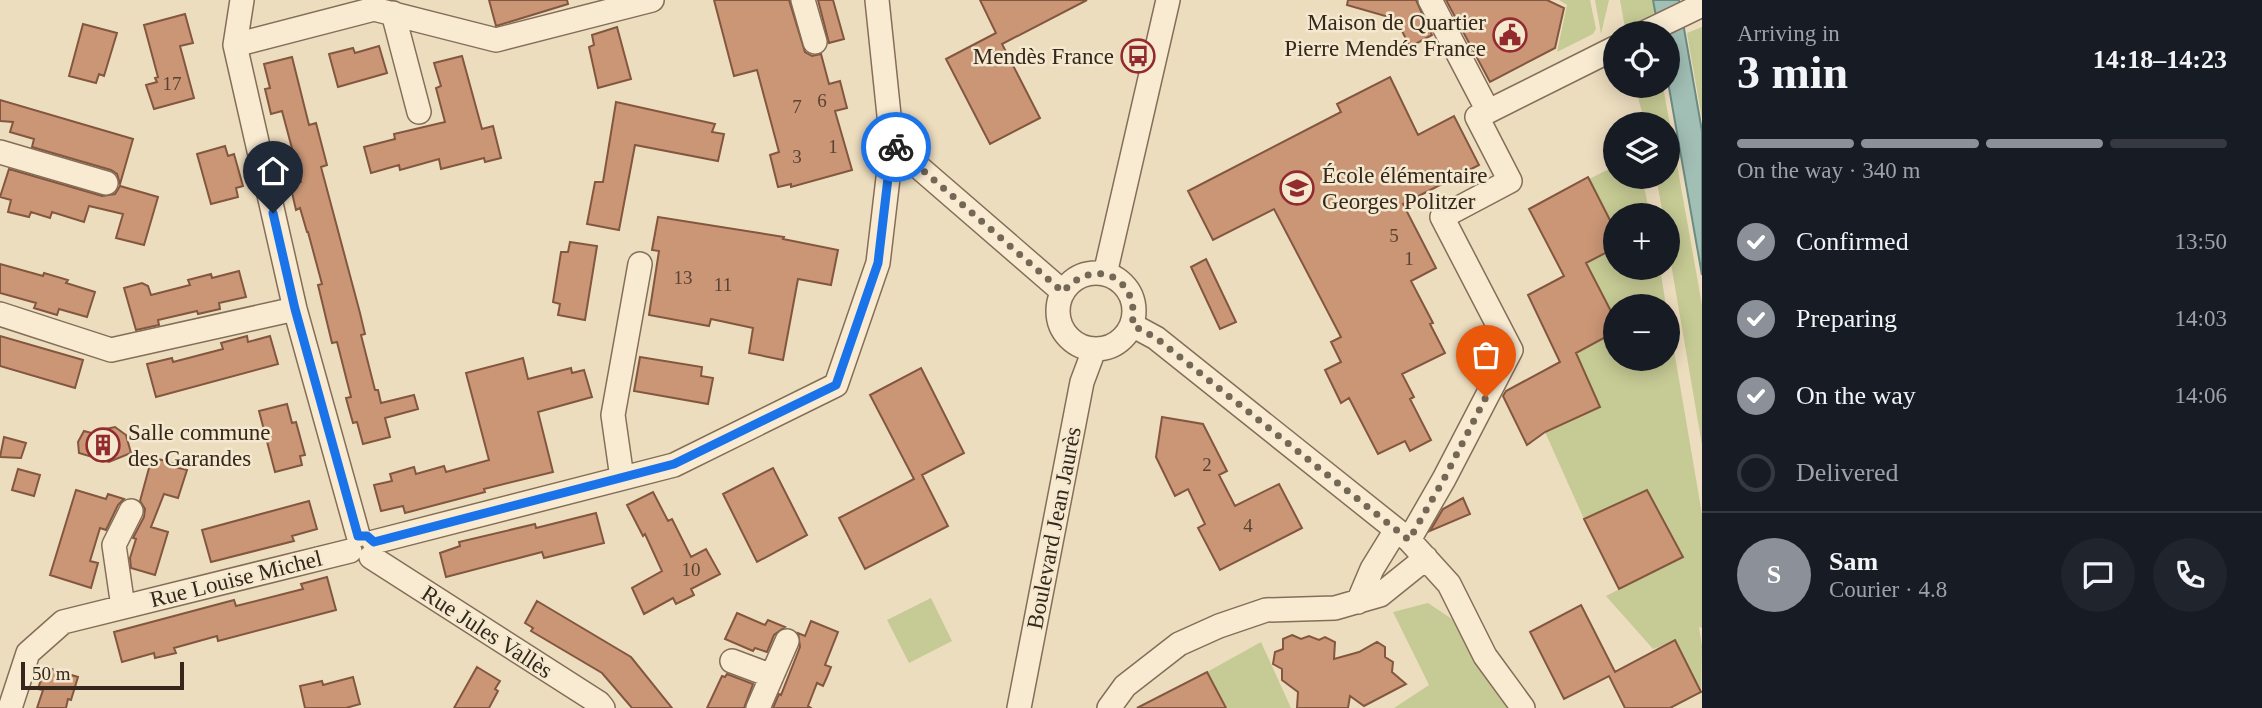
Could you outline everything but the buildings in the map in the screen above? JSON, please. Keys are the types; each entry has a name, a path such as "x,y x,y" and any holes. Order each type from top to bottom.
{"street":[{"path":"242,0 235,45 295,309 363,546"},
{"path":"235,45 374,9 496,40 653,0"},
{"path":"803,0 815,42"},
{"name":"Rue Louise Michel","path":"10,708 28,653 62,622 674,464 836,385 878,263 892,144 877,0"},
{"path":"1105,274 1168,0"},
{"path":"1430,0 1488,111"},
{"path":"1669,21 1702,5"},
{"path":"393,13 419,112"},
{"path":"1358,602 1372,569 1402,535 1444,479 1511,350 1442,217 1510,181 1477,117 1603,54"},
{"path":"892,144 1063,292"},
{"path":"0,152 106,183"},
{"path":"622,478 613,415 640,264"},
{"path":"1105,274 1119,281 1133,301 1132,325 1126,336 1106,349 1081,347 1070,340 1062,329 1058,304 1071,282 1083,275 1105,274"},
{"path":"0,314 111,350 295,309"},
{"path":"1132,325 1156,338 1402,535 1426,558 1449,584 1485,656 1523,708"},
{"name":"Boulevard Jean Jaurès","path":"1019,708 1082,382 1094,350"},
{"name":"Rue Louise Michel","path":"123,607 114,545 131,511"},
{"name":"Rue Jules Vallès","path":"363,546 603,708"},
{"path":"1109,708 1125,686 1179,644 1219,626 1266,610 1335,608 1380,595 1426,558"},
{"path":"758,708 787,641"},
{"path":"733,660 772,676"}],"green space":[{"path":"1559,0 1590,0 1596,29 1593,34 1557,52 1567,5"},
{"path":"1595,0 1609,0 1603,21 1601,34"},
{"path":"1620,0 1653,0 1655,13 1639,21 1624,21"},
{"path":"1702,27 1702,119 1687,33"},
{"path":"1638,98 1665,98 1668,112 1642,112"},
{"path":"1603,172 1603,189 1645,189 1647,203 1603,203 1603,206 1589,179"},
{"path":"1680,181 1702,305 1702,445 1680,316 1680,294 1676,294 1674,280 1680,280 1680,203 1661,203 1658,189 1680,189"},
{"path":"1603,254 1603,280 1662,280 1664,294 1603,296 1586,263"},
{"path":"1603,338 1603,371 1678,371 1702,514 1702,628 1699,627 1702,646 1701,692 1675,641 1653,649 1606,596 1682,557 1647,491 1584,519 1545,432 1600,407 1576,353"},
{"path":"931,598 952,641 909,663 887,620"},
{"path":"1428,603 1452,619 1479,669 1507,708 1394,708 1429,685 1393,612"},
{"path":"1261,642 1291,708 1226,708 1207,672"}],"water":[{"path":"1653,0 1679,0 1702,131 1702,275 1680,150 1680,112 1673,112 1671,98 1680,98 1680,21 1657,21"}],"way so far":[{"path":"896,147 1063,292 1071,282 1083,275 1105,274 1119,281 1133,301 1132,325 1156,338 1409,540 1486,397"}],"place":[{"name":"Maison de Quartier Pierre Mendés France","path":"1510,35"},
{"name":"Mendès France","path":"1138,56"},
{"name":"École élémentaire Georges Politzer","path":"1297,188"},
{"name":"Salle commune des Garandes","path":"103,445"}],"route":[{"path":"273,213 295,309 358,536 367,536 374,542 674,464 836,385 878,263 892,144 896,147"}]}
